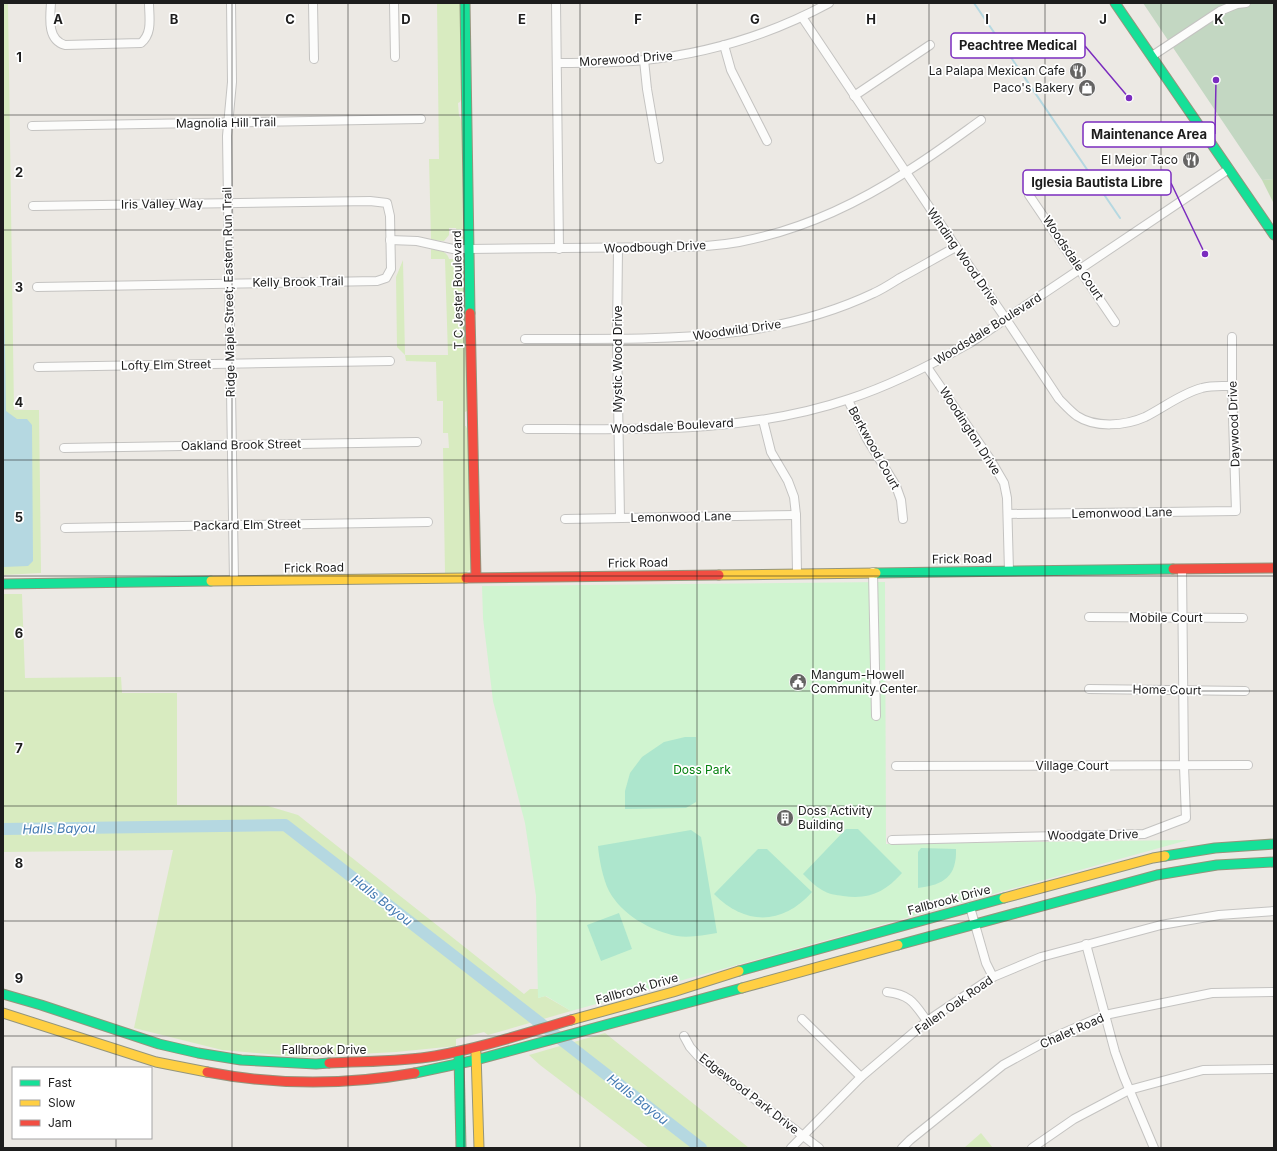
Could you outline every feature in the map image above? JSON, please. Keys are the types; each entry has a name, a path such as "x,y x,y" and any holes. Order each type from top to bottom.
{"main road":[{"name":"T C Jester Boulevard","path":"465,3 476,577"},
{"path":"1115,3 1274,235"},
{"name":"Frick Road","path":"3,584 1274,568"},
{"name":"Fallbrook Drive","path":"3,994 159,1044 198,1053 241,1060 316,1064 410,1059 459,1051 673,992 747,968 1153,858 1215,848 1274,844"},
{"path":"3,1013 154,1061 195,1070 239,1077 288,1081 348,1081 384,1078 459,1064 531,1046 976,923 1157,875 1195,868 1274,862"},
{"path":"1121,866 1126,883"},
{"path":"819,948 823,966"},
{"path":"673,992 676,1006"},
{"path":"476,1046 479,1148"},
{"path":"459,1051 461,1148"}],"street":[{"path":"51,3 51,31 56,41 66,45 141,43 145,40 149,28 149,3"},
{"name":"Ridge Maple Street; Eastern Run Trail","path":"231,3 232,82 227,123 234,581"},
{"path":"313,3 314,59"},
{"path":"394,3 395,57"},
{"path":"556,3 559,249"},
{"name":"Morewood Drive","path":"557,64 644,60 724,45 770,30 802,17 829,3"},
{"path":"1152,56 1220,11 1240,3"},
{"name":"Winding Wood Drive","path":"802,17 1059,399 1069,410 1078,417 1091,422 1119,423 1133,421 1144,417 1201,388 1211,386 1232,386"},
{"path":"724,45 731,70 767,141"},
{"path":"854,96 930,45"},
{"path":"644,60 650,109 659,159"},
{"name":"Magnolia Hill Trail","path":"32,126 421,119"},
{"name":"Woodbough Drive","path":"390,240 417,241 453,249 618,249 704,246 739,242 767,235 826,216 852,203 906,172 981,120"},
{"name":"Woodsdale Boulevard","path":"527,429 698,427 763,420 848,400 884,387 970,343 1229,169"},
{"name":"Woodsdale Court","path":"1029,195 1115,322"},
{"name":"Iris Valley Way","path":"34,206 370,201 387,203"},
{"name":"Kelly Brook Trail","path":"37,287 377,281 386,278 391,269 390,216 387,203"},
{"name":"Woodwild Drive","path":"525,339 672,338 722,335 772,327 826,312 874,293 956,247"},
{"name":"Mystic Wood Drive","path":"618,249 617,338 620,518"},
{"name":"Daywood Drive","path":"1232,337 1236,511"},
{"name":"Lofty Elm Street","path":"38,367 390,361"},
{"name":"Woodington Drive","path":"927,366 1004,483 1008,514 1009,571"},
{"name":"Berkwood Court","path":"848,400 867,439 896,486 901,500 903,519"},
{"path":"763,420 771,452 788,481 794,497 796,515 797,573"},
{"name":"Oakland Brook Street","path":"64,448 417,442"},
{"name":"Lemonwood Lane","path":"1008,514 1236,511"},
{"name":"Lemonwood Lane","path":"565,519 796,515"},
{"name":"Packard Elm Street","path":"65,528 428,522"},
{"name":"Woodgate Drive","path":"892,840 1144,834 1186,818 1183,690 1184,618 1182,569"},
{"path":"874,572 876,716"},
{"name":"Mobile Court","path":"1089,617 1243,618"},
{"name":"Home Court","path":"1089,689 1245,691"},
{"name":"Village Court","path":"896,766 1248,766"},
{"path":"970,907 976,923 986,963 993,977"},
{"name":"Fallen Oak Road","path":"791,1148 861,1077 927,1021 993,977 1041,957 1161,925 1192,919 1243,913 1274,912"},
{"path":"1086,944 1115,1052 1129,1090 1154,1148"},
{"path":"887,992 903,995 910,999 927,1021"},
{"name":"Chalet Road","path":"902,1148 1003,1065 1054,1037 1105,1016 1212,993 1274,992"},
{"path":"802,1019 861,1077"},
{"name":"Edgewood Park Drive","path":"684,1036 690,1047 698,1056 819,1148"},
{"path":"1032,1148 1074,1119 1129,1090 1203,1070 1274,1069"}],"green space":[{"path":"3,3 8,3 14,410 39,410 41,573 3,575"},
{"path":"437,3 461,3 462,97 458,103 459,116 462,123 463,240 459,241 456,228 449,228 449,235 444,241 431,240 429,159 439,159"},
{"path":"1143,3 1274,3 1274,179 1262,180"},
{"path":"1274,179 1274,204 1262,180"},
{"path":"431,248 445,253 449,259 464,259 466,267 469,399 467,411 465,412 465,426 470,437 472,567 464,573 445,574 443,448 449,448 448,433 443,433 443,401 437,401 436,362 406,361 405,355 448,355 445,259 431,259"},
{"path":"403,260 405,355 397,347 396,277"},
{"name":"Doss Park","path":"885,582 886,844 1188,840 571,1011 546,996 538,998 536,896 525,823 493,701 483,618 482,586"},
{"path":"3,594 22,594 25,678 121,677 122,693 177,693 177,805 268,806 298,815 524,994 530,989 538,989 538,998 545,996 571,1011 488,1035 484,1032 456,1039 456,1046 396,1052 301,1057 222,1050 134,1028 173,850 3,852"},
{"path":"685,737 696,737 696,802 686,808 625,809 625,791 630,773 642,757 664,742"},
{"path":"846,829 858,829 902,873 896,880 883,890 876,893 861,897 852,897 832,894 824,891 814,885 803,874"},
{"path":"691,830 701,837 717,933 682,937 667,934 647,926 638,921 621,907 609,891 605,881 598,846"},
{"path":"921,848 956,849 956,858 954,866 947,878 927,887 918,888 918,852"},
{"path":"758,849 767,849 812,892 801,903 789,911 776,916 751,916 738,912 714,894"},
{"path":"619,913 632,949 601,961 587,925"},
{"path":"605,1033 749,1148 649,1148 529,1055"},
{"path":"981,1133 993,1148 964,1148"}],"water":[{"path":"3,226 6,411 17,419 27,419 32,425 33,561 28,566 3,567"}],"waterway":[{"path":"974,3 1120,218"},
{"name":"Halls Bayou","path":"3,829 285,825 701,1148"}],"traffic: fast":[{"path":"465,3 470,313"},
{"path":"1115,3 1274,235"},
{"path":"876,573 1173,569"},
{"path":"3,584 211,581"},
{"path":"1165,856 1215,848 1274,844"},
{"path":"898,945 1157,875 1217,865 1274,862"},
{"path":"739,971 1004,898"},
{"path":"415,1073 476,1060 742,988"},
{"path":"3,994 159,1044 198,1053 241,1060 316,1064 329,1063"},
{"path":"459,1057 461,1148"}],"traffic: slow":[{"path":"719,575 876,573"},
{"path":"211,581 466,578"},
{"path":"1004,898 1165,856"},
{"path":"742,988 898,945"},
{"path":"571,1020 673,992 739,971"},
{"path":"3,1013 156,1062 207,1072"},
{"path":"476,1053 479,1148"}],"traffic: jam":[{"path":"470,313 476,577"},
{"path":"1173,569 1274,568"},
{"path":"466,578 719,575"},
{"path":"329,1063 422,1058 452,1053 486,1045 571,1020"},
{"path":"207,1072 259,1079 311,1082 363,1080 415,1073"}],"place":[{"name":"La Palapa Mexican Cafe","path":"1078,71"},
{"name":"Maintenance Area","path":"1216,80"},
{"name":"Paco's Bakery","path":"1087,88"},
{"name":"Peachtree Medical","path":"1129,98"},
{"name":"El Mejor Taco","path":"1191,160"},
{"name":"Iglesia Bautista Libre","path":"1205,254"},
{"name":"Mangum-Howell Community Center","path":"798,682"},
{"name":"Doss Activity Building","path":"785,818"}]}
